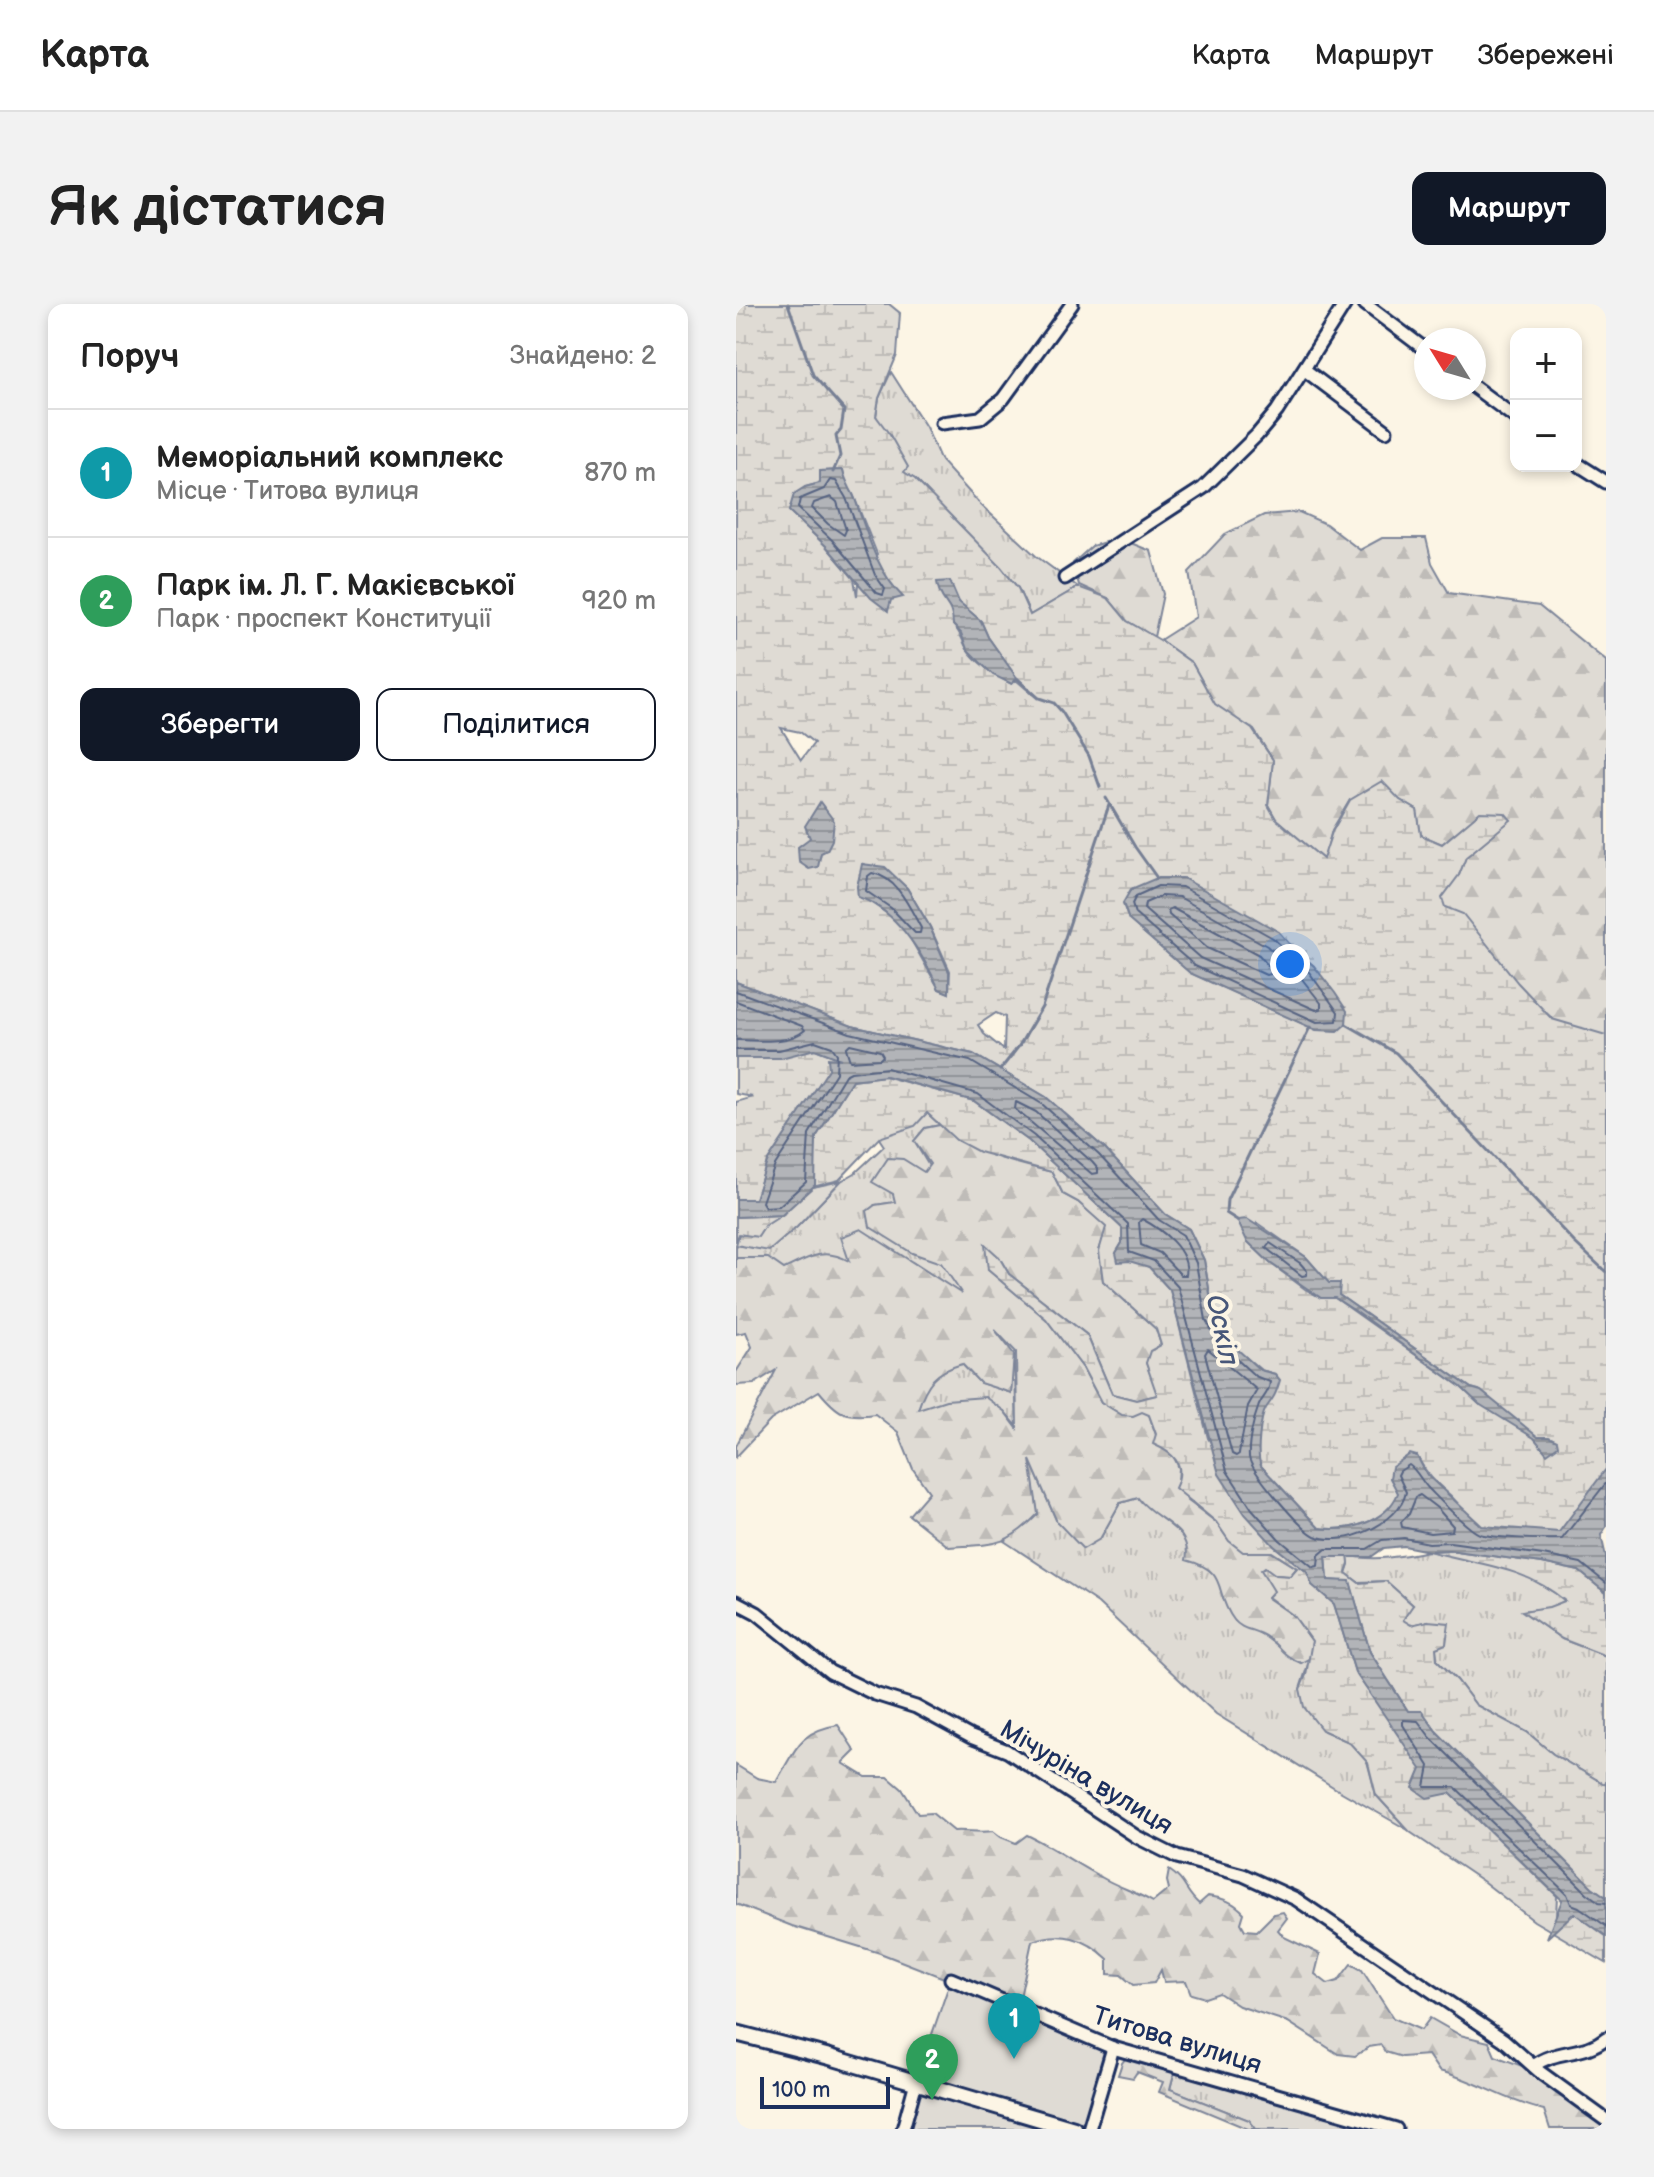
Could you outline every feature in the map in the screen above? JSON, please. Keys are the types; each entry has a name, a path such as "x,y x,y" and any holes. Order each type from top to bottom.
{"main road":[{"path":"736,2033 1074,2129"}],"street":[{"path":"942,423 980,418 1003,399 1072,304"},
{"path":"1065,578 1203,488 1277,411 1345,304"},
{"path":"1365,304 1414,341"},
{"path":"1305,370 1386,431"},
{"path":"1486,396 1510,414"},
{"path":"1582,467 1606,482"},
{"name":"Мічуріна вулиця","path":"736,1602 757,1613 830,1672 875,1694 916,1707 971,1737 1007,1751 1137,1837 1177,1857 1243,1875 1296,1899 1504,2040 1606,2120"},
{"name":"Титова вулиця","path":"951,1979 1113,2048 1396,2129"},
{"path":"1534,2066 1545,2057 1582,2050 1606,2038"},
{"path":"1089,2129 1113,2048"},
{"path":"903,2129 916,2082"}],"green space":[{"path":"736,304 889,304 900,313 897,355 879,398 876,416 908,467 904,472 915,479 1001,567 1018,588 1030,615 1078,587 1108,598 1127,621 1192,663 1215,704 1252,729 1273,760 1268,805 1276,819 1323,859 1332,832 1350,800 1382,781 1400,800 1417,810 1421,835 1442,844 1480,812 1505,813 1511,820 1466,857 1459,875 1442,898 1445,907 1463,914 1518,983 1552,1019 1606,1035 1606,1480 1561,1533 1480,1528 1431,1477 1417,1456 1390,1478 1399,1493 1385,1512 1353,1527 1319,1528 1261,1466 1223,1367 1275,1374 1261,1370 1242,1354 1214,1317 1204,1260 1189,1229 1165,1214 1105,1149 1046,1097 973,1054 852,1026 736,982","holes":["843,470 845,482 853,494 877,554 855,577 857,596 854,579 826,546 789,511 805,487 820,483 821,471","959,602 981,621 988,637 1016,677 1038,699 1016,680 1012,684 980,663 953,625 953,612","781,728 800,732 814,743 801,760","863,864 907,888 930,927 950,971 949,993 939,989 902,924 869,901 857,887","1133,888 1213,896 1278,932 1314,966 1310,1027 1190,973 1129,920 1123,904","996,1013 1005,1017 1004,1050 978,1025","1257,1223 1306,1257 1339,1295 1471,1388 1479,1390 1479,1404 1461,1387 1335,1298 1321,1298 1270,1263 1247,1241"]},
{"path":"891,372 926,427 941,461 981,505 1036,556 1078,587 1030,615 1018,588 1003,570 915,479 903,472 876,416 879,398"},
{"path":"1299,512 1326,524 1360,550 1382,538 1426,538 1432,563 1449,593 1539,606 1606,661 1606,1036 1563,1028 1513,983 1442,906 1442,881 1459,875 1466,857 1510,820 1480,813 1442,844 1421,835 1417,810 1400,800 1350,800 1332,830 1324,860 1276,819 1268,805 1273,760 1254,730 1216,707 1192,663 1160,640 1196,617 1189,572 1225,534 1264,515"},
{"path":"1118,538 1151,551 1163,594 1154,637 1127,621 1108,598 1079,585 1073,563 1092,546"},
{"path":"815,1049 847,1061 832,1070 781,1150 767,1162 755,1199 736,1200 736,1102 753,1097 736,1094 736,1055"},
{"path":"884,1076 974,1101 1029,1141 1122,1228 1122,1243 1116,1253 1149,1267 1170,1290 1208,1438 1274,1546 1307,1572 1312,1585 1334,1604 1355,1672 1416,1758 1436,1795 1450,1793 1557,1896 1556,1915 1559,1922 1575,1913 1606,1935 1606,1963 1534,1921 1484,1882 1410,1832 1376,1795 1368,1763 1349,1742 1322,1730 1304,1707 1300,1689 1306,1675 1312,1641 1294,1616 1268,1597 1274,1591 1261,1570 1265,1567 1276,1575 1290,1576 1297,1568 1272,1552 1243,1552 1229,1541 1216,1522 1175,1488 1179,1466 1167,1451 1153,1444 1156,1434 1149,1415 1142,1412 1133,1416 1122,1415 1101,1402 1083,1368 1046,1319 988,1270 985,1244 999,1257 1009,1274 1087,1335 1112,1394 1136,1400 1157,1395 1146,1363 1150,1351 1161,1345 1156,1329 1103,1281 1099,1251 1106,1227 1078,1202 1063,1194 1052,1172 979,1152 956,1140 927,1113 915,1126 879,1138 839,1180 813,1187 816,1137 852,1080"},
{"path":"925,1111 940,1125 925,1128 914,1141 929,1166 926,1174 893,1194 896,1202 875,1205 912,1253 941,1262 964,1296 912,1262 736,1305 736,1245 769,1250 797,1227 841,1181 855,1173 884,1146 876,1134"},
{"path":"940,1125 978,1149 1052,1172 1063,1194 1078,1202 1107,1227 1099,1251 1103,1281 1156,1329 1161,1345 1146,1363 1158,1395 1136,1400 1112,1394 1087,1335 1009,1274 999,1257 988,1270 1046,1319 1083,1368 1101,1402 1122,1414 1142,1411 1149,1415 1156,1435 1172,1453 1179,1468 1178,1482 1187,1500 1216,1522 1228,1539 1271,1552 1297,1568 1290,1576 1276,1575 1274,1591 1268,1598 1294,1616 1312,1641 1310,1658 1301,1663 1294,1660 1266,1637 1237,1623 1227,1610 1215,1577 1209,1570 1186,1560 1187,1549 1178,1532 1138,1498 1120,1503 1100,1539 1083,1549 1057,1522 1030,1460 1038,1514 1007,1539 949,1547 909,1515 929,1492 913,1469 898,1432 875,1414 843,1413 819,1391 771,1420 736,1457 736,1446 776,1370 754,1384 736,1385 736,1372 752,1347 746,1332 736,1334 736,1258 768,1258 784,1269 824,1254 849,1261 841,1237 861,1229 962,1294 941,1263 912,1253 870,1227 867,1211 875,1205 895,1202 893,1194 872,1182 888,1158 903,1159 924,1172 930,1164 914,1141 925,1128","holes":["995,1330 1016,1352 1017,1428 1004,1411 985,1397 946,1400 918,1409 933,1379 962,1364 980,1383 1011,1393 1014,1354"]},
{"path":"841,1181 769,1251 736,1245 739,1234 758,1236 765,1226 813,1187"},
{"path":"782,1215 765,1226 758,1237 739,1234 736,1242 736,1217"},
{"path":"1014,1354 1017,1426 1004,1411 918,1409 923,1393 940,1368 962,1364 980,1383 1011,1393"},
{"path":"1026,1450 1057,1522 1100,1539 1120,1503 1138,1498 1183,1536 1216,1576 1235,1621 1260,1633 1301,1663 1310,1658 1300,1689 1324,1731 1349,1742 1367,1761 1376,1795 1408,1830 1216,1714 1098,1603 1004,1541 1038,1514"},
{"path":"1449,1550 1579,1571 1606,1593 1606,1656 1562,1639 1522,1611 1565,1601 1549,1589 1517,1573 1429,1551"},
{"path":"1429,1551 1519,1571 1566,1600 1553,1607 1523,1611 1562,1639 1606,1656 1606,1785 1553,1754 1527,1732 1476,1705 1437,1660 1428,1621 1411,1625 1400,1619 1413,1605 1386,1581 1358,1582 1346,1573 1348,1555 1378,1558"},
{"path":"1348,1555 1346,1573 1359,1583 1386,1581 1413,1605 1403,1620 1411,1625 1428,1621 1449,1623 1446,1644 1436,1648 1437,1660 1476,1705 1527,1732 1553,1754 1606,1785 1606,1897 1592,1887 1436,1731 1422,1712 1408,1711 1370,1652 1350,1582 1328,1580 1326,1556"},
{"path":"838,1725 855,1751 843,1763 866,1777 888,1777 902,1789 918,1814 932,1813 954,1831 993,1831 1016,1843 1027,1835 1107,1881 1153,1902 1169,1889 1169,1870 1199,1904 1208,1896 1236,1906 1244,1913 1241,1923 1245,1930 1257,1931 1274,1914 1283,1912 1287,1918 1278,1930 1284,1937 1320,1954 1315,1974 1328,1984 1338,1981 1351,1964 1362,1970 1393,2018 1421,2030 1430,2018 1460,2035 1489,2042 1495,2056 1544,2074 1606,2120 1606,2129 1550,2129 1544,2110 1439,2071 1428,2055 1402,2057 1385,2052 1381,2045 1369,2047 1355,2056 1338,2054 1288,2022 1239,2006 1219,1993 1205,1998 1191,1994 1186,1981 1164,1982 1161,1970 1154,1983 1133,1985 1121,1975 1108,1974 1108,1959 1072,1938 1053,1936 1032,1941 1018,2007 880,1953 792,1926 736,1904 736,1765 757,1778 776,1782 793,1752 806,1737"},
{"path":"951,1979 1108,2052 1086,2123 1080,2124 918,2075"},
{"path":"1130,2053 1176,2066 1170,2089 1249,2120 1256,2129 1248,2129 1159,2092 1163,2082 1137,2072 1133,2078 1118,2075"},
{"path":"1176,2066 1396,2129 1256,2129 1249,2120 1170,2089"},
{"path":"914,2088 1049,2129 903,2129"}],"water":[{"path":"843,470 880,564 903,597 891,600 888,611 871,598 826,546 789,511 794,494 820,483 820,471"},
{"path":"950,581 959,602 981,621 988,637 1017,678 1012,684 993,675 967,649 961,633 953,625 951,612 937,582"},
{"path":"820,802 834,821 832,840 827,850 821,853 818,867 809,869 799,862 798,847 810,838 805,826"},
{"path":"862,864 885,867 907,888 930,927 949,972 949,993 939,989 925,962 896,922 872,903 858,897"},
{"path":"1157,878 1183,878 1279,932 1314,966 1335,993 1347,1011 1346,1024 1338,1031 1316,1030 1190,973 1129,920 1123,903 1131,889"},
{"path":"736,982 852,1026 973,1054 1046,1097 1105,1149 1165,1214 1189,1229 1204,1260 1214,1317 1225,1338 1260,1370 1275,1374 1280,1380 1262,1420 1259,1445 1261,1466 1319,1528 1354,1527 1385,1512 1398,1493 1390,1478 1392,1467 1410,1454 1417,1456 1427,1475 1482,1526 1559,1532 1606,1469 1606,1527 1601,1535 1606,1557 1606,1593 1579,1571 1449,1550 1429,1551 1404,1546 1384,1548 1371,1557 1326,1557 1328,1580 1350,1581 1370,1652 1408,1711 1422,1711 1436,1731 1592,1887 1606,1897 1606,1936 1574,1913 1547,1938 1562,1900 1450,1793 1427,1798 1413,1788 1421,1769 1355,1672 1334,1604 1312,1585 1307,1572 1274,1546 1245,1514 1219,1474 1170,1290 1149,1267 1129,1261 1118,1262 1116,1253 1122,1243 1122,1228 1029,1141 974,1101 886,1076 852,1080 816,1137 815,1185 782,1215 736,1217 736,1199 755,1199 767,1162 829,1069 828,1058 841,1059 815,1049 781,1058 736,1058"},
{"path":"1247,1219 1306,1257 1329,1283 1340,1283 1339,1295 1471,1388 1481,1391 1538,1437 1549,1437 1557,1441 1558,1446 1547,1454 1534,1438 1479,1404 1461,1387 1355,1311 1335,1298 1321,1298 1270,1263 1247,1241 1237,1220"}],"waterway":[{"path":"788,304 813,375 844,410 841,430 836,436 840,456 833,472"},
{"path":"1017,678 1039,698 1054,703 1062,712 1089,756 1100,787"},
{"path":"1106,798 1157,878"},
{"path":"1000,1070 1019,1046 1042,1007 1109,805"},
{"path":"1346,1024 1396,1053 1606,1272"},
{"path":"1237,1220 1226,1213 1227,1200 1310,1027"}],"place":[{"name":"Меморіальний комплекс","path":"1014,2059"},
{"name":"Парк ім. Л. Г. Макієвської","path":"932,2100"}],"water label":[{"name":"Оскіл","path":"1222,1330"}]}
